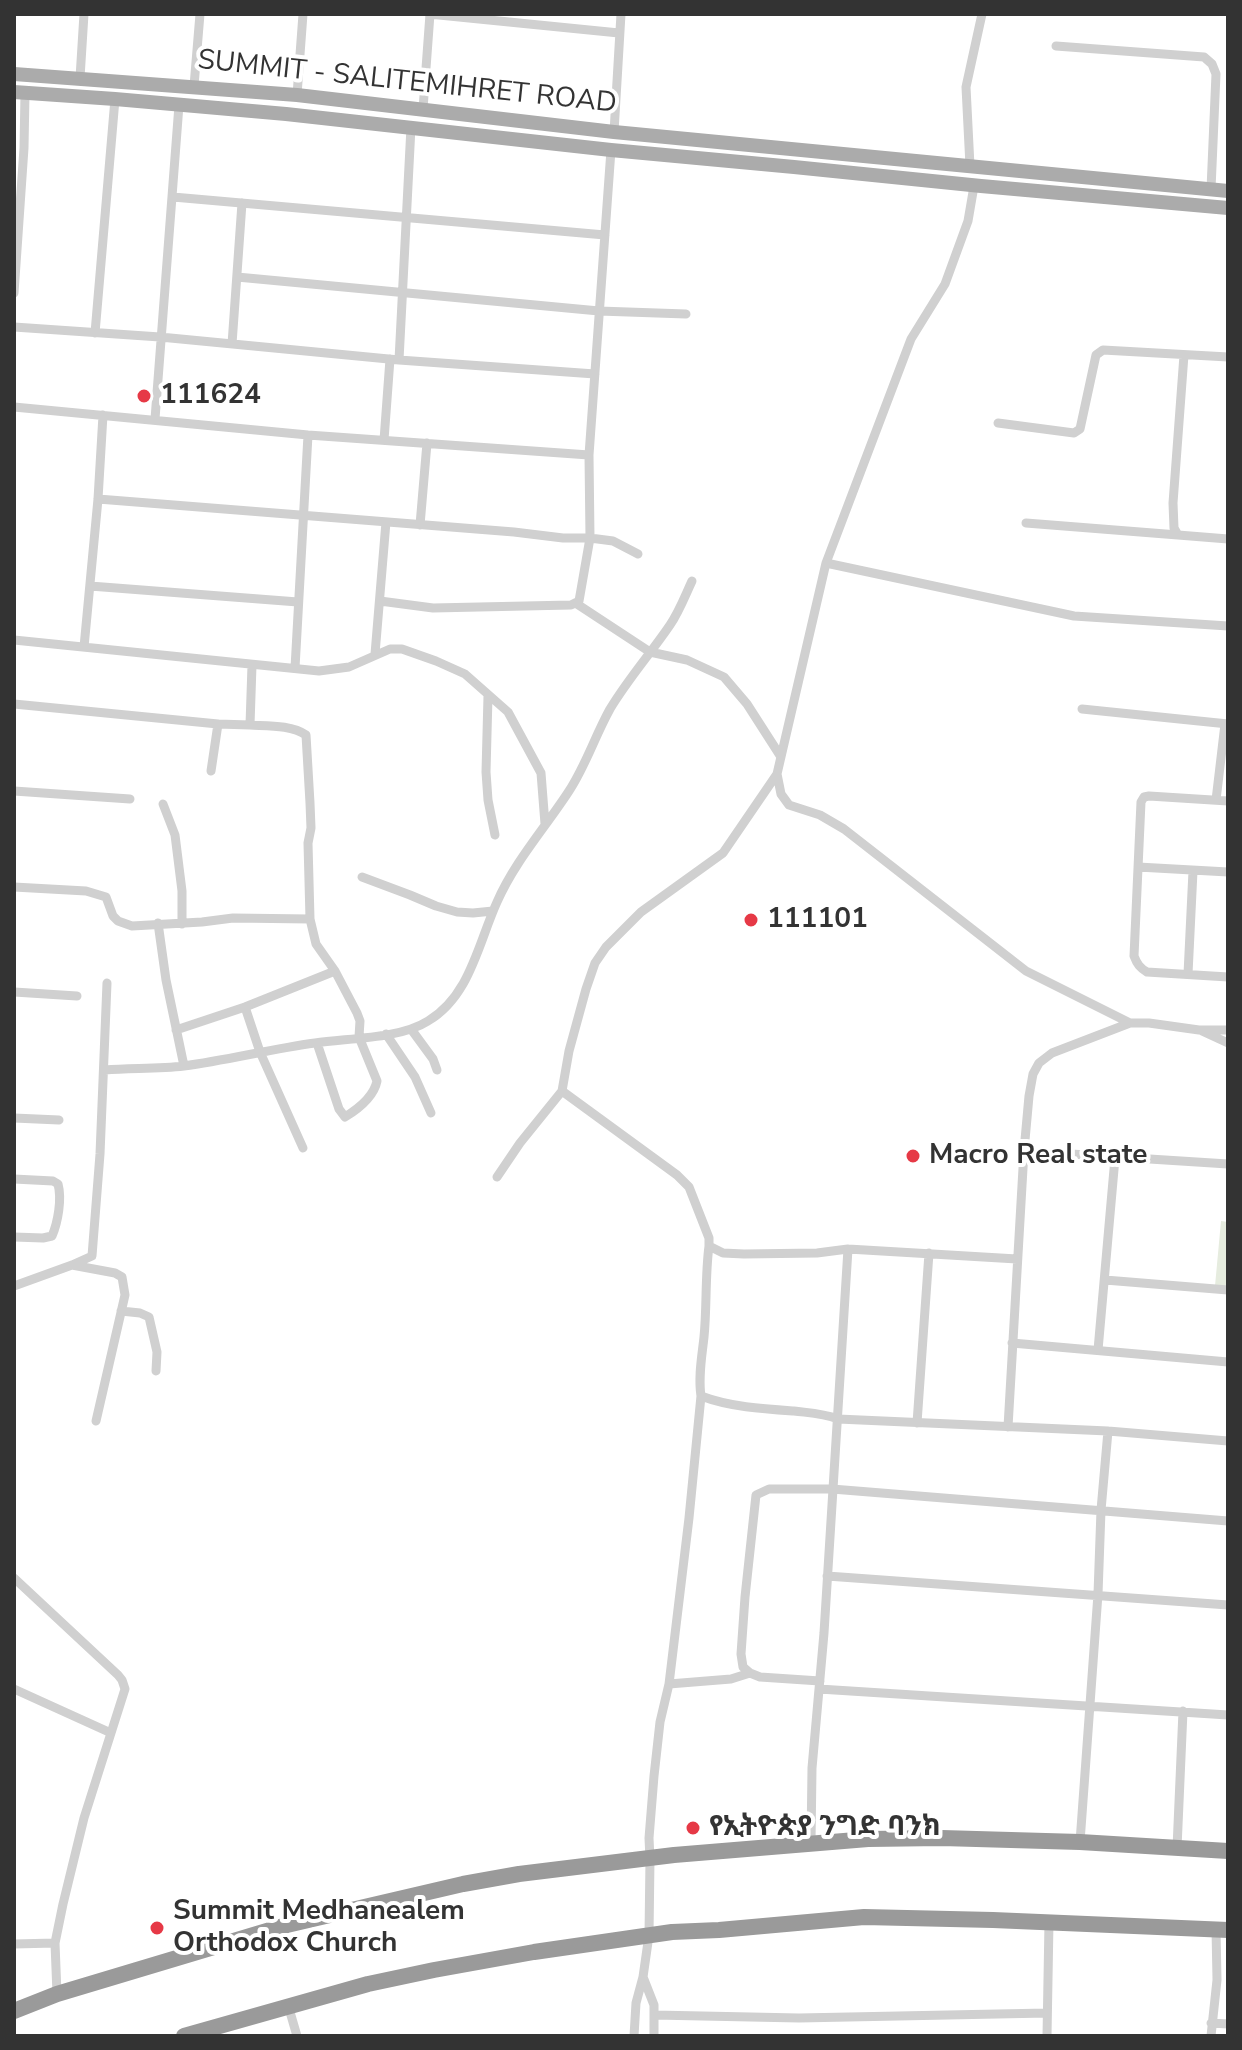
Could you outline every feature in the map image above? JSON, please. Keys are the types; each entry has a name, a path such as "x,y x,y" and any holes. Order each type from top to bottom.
{"highway":[{"path":"14,2011 57,1994 240,1938 358,1907 519,1874 674,1855 868,1839 1080,1842 1228,1851"},
{"path":"184,2036 368,1984 534,1952 649,1935 864,1917 1222,1929"}],"main road":[{"name":"SUMMIT - SALITEMIHRET ROAD","path":"14,74 297,95 614,132 976,167"},
{"path":"20,93 411,127 611,150 1228,208"},
{"path":"978,186 976,167 1228,191"}],"street":[{"path":"80,78 84,14"},
{"path":"194,86 200,14"},
{"path":"297,95 303,14"},
{"path":"423,109 430,14 619,33"},
{"path":"614,132 621,14"},
{"path":"976,167 966,87 982,14"},
{"path":"1056,46 1204,57 1212,64 1216,74 1211,189"},
{"path":"14,293 17,188 24,148 20,93"},
{"path":"95,333 115,99"},
{"path":"155,419 179,105"},
{"path":"384,440 402,292 411,127"},
{"path":"577,604 590,538 589,455 611,150"},
{"path":"497,1177 562,1091 569,1051 595,963 641,912 723,853 777,774 826,563 911,339 945,284 978,186"},
{"path":"173,197 605,235"},
{"path":"232,344 242,203"},
{"path":"237,277 599,311 686,314"},
{"path":"14,327 595,374"},
{"path":"998,423 1074,433 1080,429 1096,355 1103,350 1228,357"},
{"path":"1178,535 1174,528 1173,503 1184,355"},
{"path":"14,407 308,435 589,455"},
{"path":"84,647 103,415"},
{"path":"295,668 308,435"},
{"path":"420,525 427,443"},
{"path":"98,499 590,538 613,541 638,554"},
{"path":"375,654 386,522"},
{"path":"1026,523 1228,539"},
{"path":"826,563 1074,616 1228,626"},
{"path":"105,1070 184,1066 386,1034 411,1029 434,1017 462,987 507,879 568,793 616,700 672,622 692,581"},
{"path":"90,586 298,602"},
{"path":"380,601 433,608 577,604 650,652 687,660 724,677 747,704 781,757"},
{"path":"14,640 319,671 349,667 375,654 402,649 465,674 508,712 541,773 545,824"},
{"path":"250,725 252,665"},
{"path":"488,696 486,772 495,835"},
{"path":"14,704 303,731 306,735 311,828 308,843 310,919 316,944 335,971 357,1013 359,1037 377,1081 377,1087 366,1100 345,1117 339,1109 317,1043"},
{"path":"1082,709 1227,724 1216,800"},
{"path":"211,771 218,724"},
{"path":"777,774 781,794 789,805 820,815 844,829 1026,971 1130,1023"},
{"path":"14,791 130,799"},
{"path":"1228,801 1144,797 1141,802 1134,942 1136,963 1147,972 1228,977"},
{"path":"163,804 175,835 182,891 182,924"},
{"path":"1138,867 1228,872"},
{"path":"1188,974 1193,871"},
{"path":"362,877 457,912 493,911"},
{"path":"14,887 86,891 106,897 113,916 132,926 233,918 310,919"},
{"path":"158,923 184,1066"},
{"path":"176,1030 245,1007 335,971"},
{"path":"14,1286 92,1256 105,1070 107,983"},
{"path":"14,992 77,996"},
{"path":"245,1007 260,1052 303,1148"},
{"path":"1008,1427 1024,1151 1029,1096 1033,1074 1039,1063 1052,1053 1130,1023 1228,1030"},
{"path":"411,1029 433,1059 437,1070"},
{"path":"1199,1030 1228,1043"},
{"path":"386,1034 415,1077 431,1113"},
{"path":"562,1091 677,1175 689,1187 709,1238 701,1396 669,1684 660,1722 654,1776 649,1838 649,1935 636,2003 634,2036"},
{"path":"14,1118 59,1120"},
{"path":"1024,1151 1228,1164 1228,1157"},
{"path":"1098,1350 1115,1158"},
{"path":"14,1179 53,1181 60,1191 56,1228 52,1236 14,1237"},
{"path":"709,1246 723,1253 744,1254 817,1253 848,1249 1017,1259"},
{"path":"811,1843 812,1768 824,1633 848,1249"},
{"path":"917,1423 929,1253"},
{"path":"72,1265 115,1273 122,1277 125,1295 96,1421"},
{"path":"1105,1280 1228,1290"},
{"path":"121,1311 149,1317 157,1352 156,1371"},
{"path":"1012,1343 1228,1362"},
{"path":"701,1396 736,1405 816,1412 838,1419 1108,1431 1228,1441"},
{"path":"1080,1842 1108,1431"},
{"path":"1228,1521 832,1489 769,1489 756,1495 741,1654 743,1667 750,1673 819,1685 1228,1715"},
{"path":"827,1576 1228,1605"},
{"path":"14,1578 122,1680 125,1689 84,1818 55,1943 57,1994"},
{"path":"669,1684 731,1679 750,1673"},
{"path":"14,1689 111,1733"},
{"path":"1177,1848 1183,1711"},
{"path":"1047,2036 1049,1922"},
{"path":"1211,2036 1222,1929"},
{"path":"14,1944 55,1943"},
{"path":"643,1977 654,2005 654,2036"},
{"path":"288,2005 297,2036"},
{"path":"654,2015 799,2018 1047,2013"},
{"path":"1211,2023 1228,2024"}],"shaded area":[{"path":"1221,1221 1228,1222 1228,1287 1215,1286"}],"place":[{"name":"111624","path":"144,396"},
{"name":"111101","path":"751,920"},
{"name":"Macro Real state","path":"913,1156"},
{"name":"የኢትዮጵያ ንግድ ባንክ","path":"693,1828"},
{"name":"Summit Medhanealem Orthodox Church","path":"157,1928"}]}
